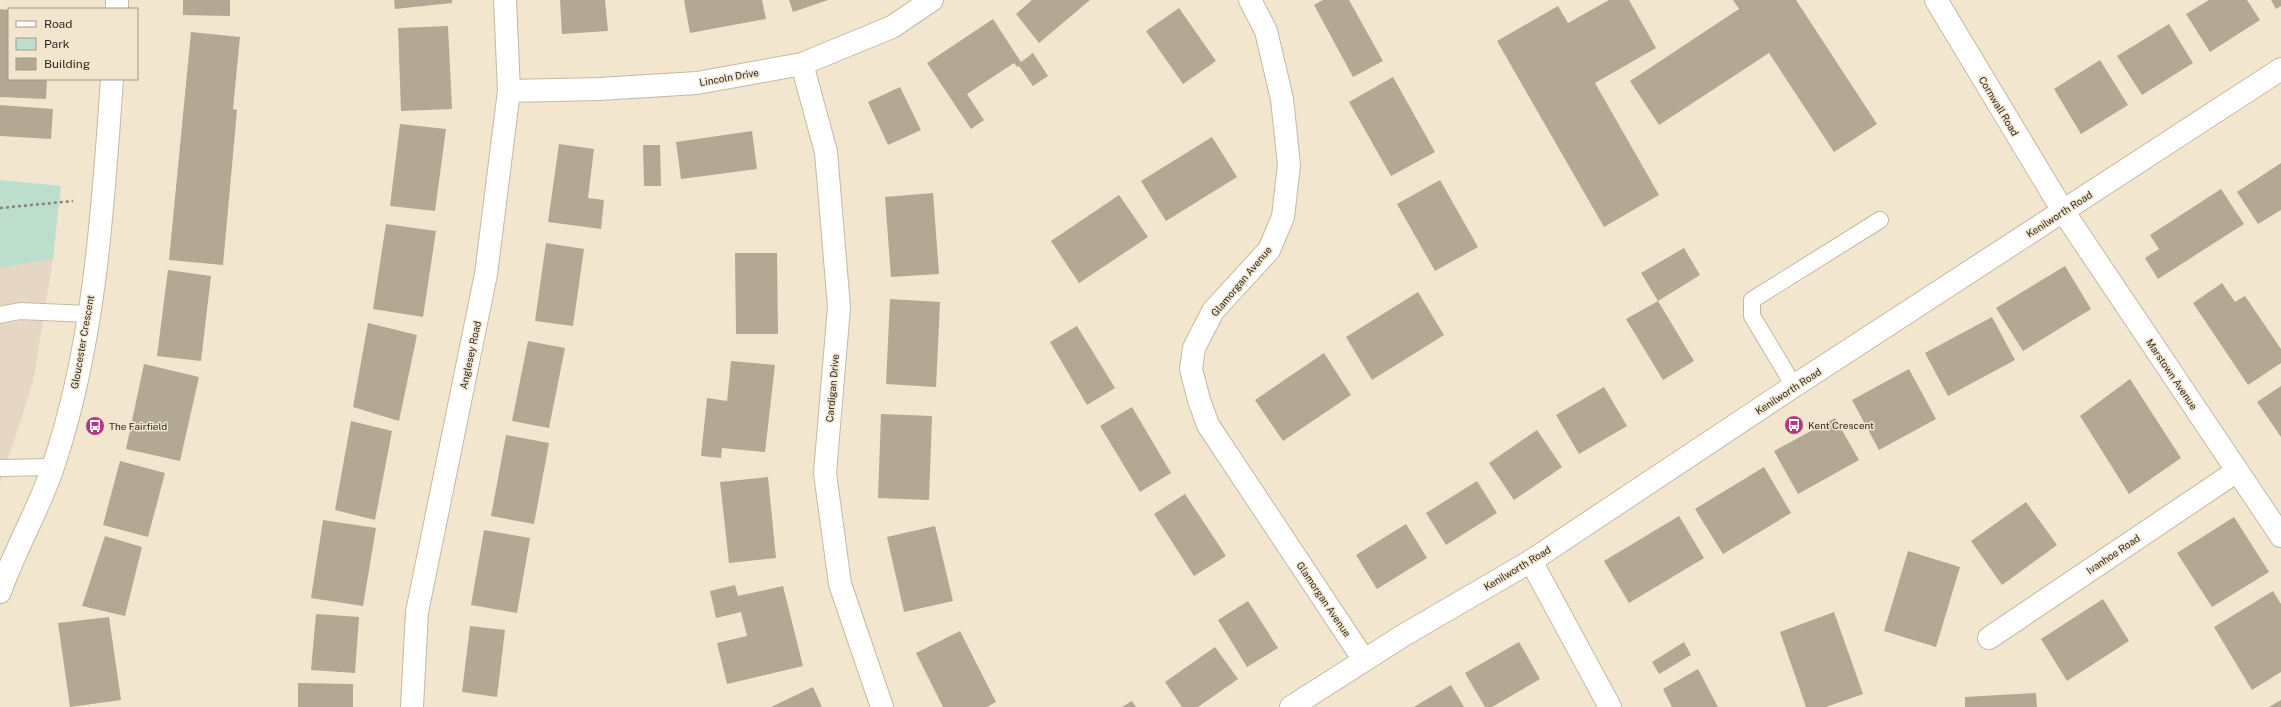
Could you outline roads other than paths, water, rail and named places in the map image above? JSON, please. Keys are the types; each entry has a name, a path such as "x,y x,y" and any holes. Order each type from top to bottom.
{"street":[{"name":"Anglesey Road","path":"412,707 418,612 486,274 509,91 506,0"},
{"name":"Lincoln Drive","path":"509,91 599,89 697,83 802,64 892,27 932,0"},
{"name":"Glamorgan Avenue","path":"1250,0 1266,31 1282,99 1289,165 1283,217 1269,250 1213,311 1194,348 1191,369 1198,400 1208,425 1364,660"},
{"name":"Cornwall Road","path":"1936,0 2063,211"},
{"name":"Cardigan Drive","path":"802,64 826,152 839,307 824,473 840,584 882,707"},
{"name":"Kenilworth Road","path":"1291,707 1364,660 1531,560 1794,386 2281,69"},
{"name":"Gloucester Crescent","path":"0,592 53,467 76,383 88,314 103,199 112,80"},
{"name":"Marstown Avenue","path":"2063,211 2281,536"},
{"name":"Ivanhoe Road","path":"1989,638 2237,471"},
{"path":"1531,560 1610,707"}],"lane":[{"path":"1794,386 1752,316 1752,300 1880,220"},
{"path":"0,315 20,311 88,314"},
{"path":"0,468 53,467"}],"place":[{"name":"Kent Crescent","path":"1794,425"},
{"name":"The Fairfield","path":"95,426"}]}
